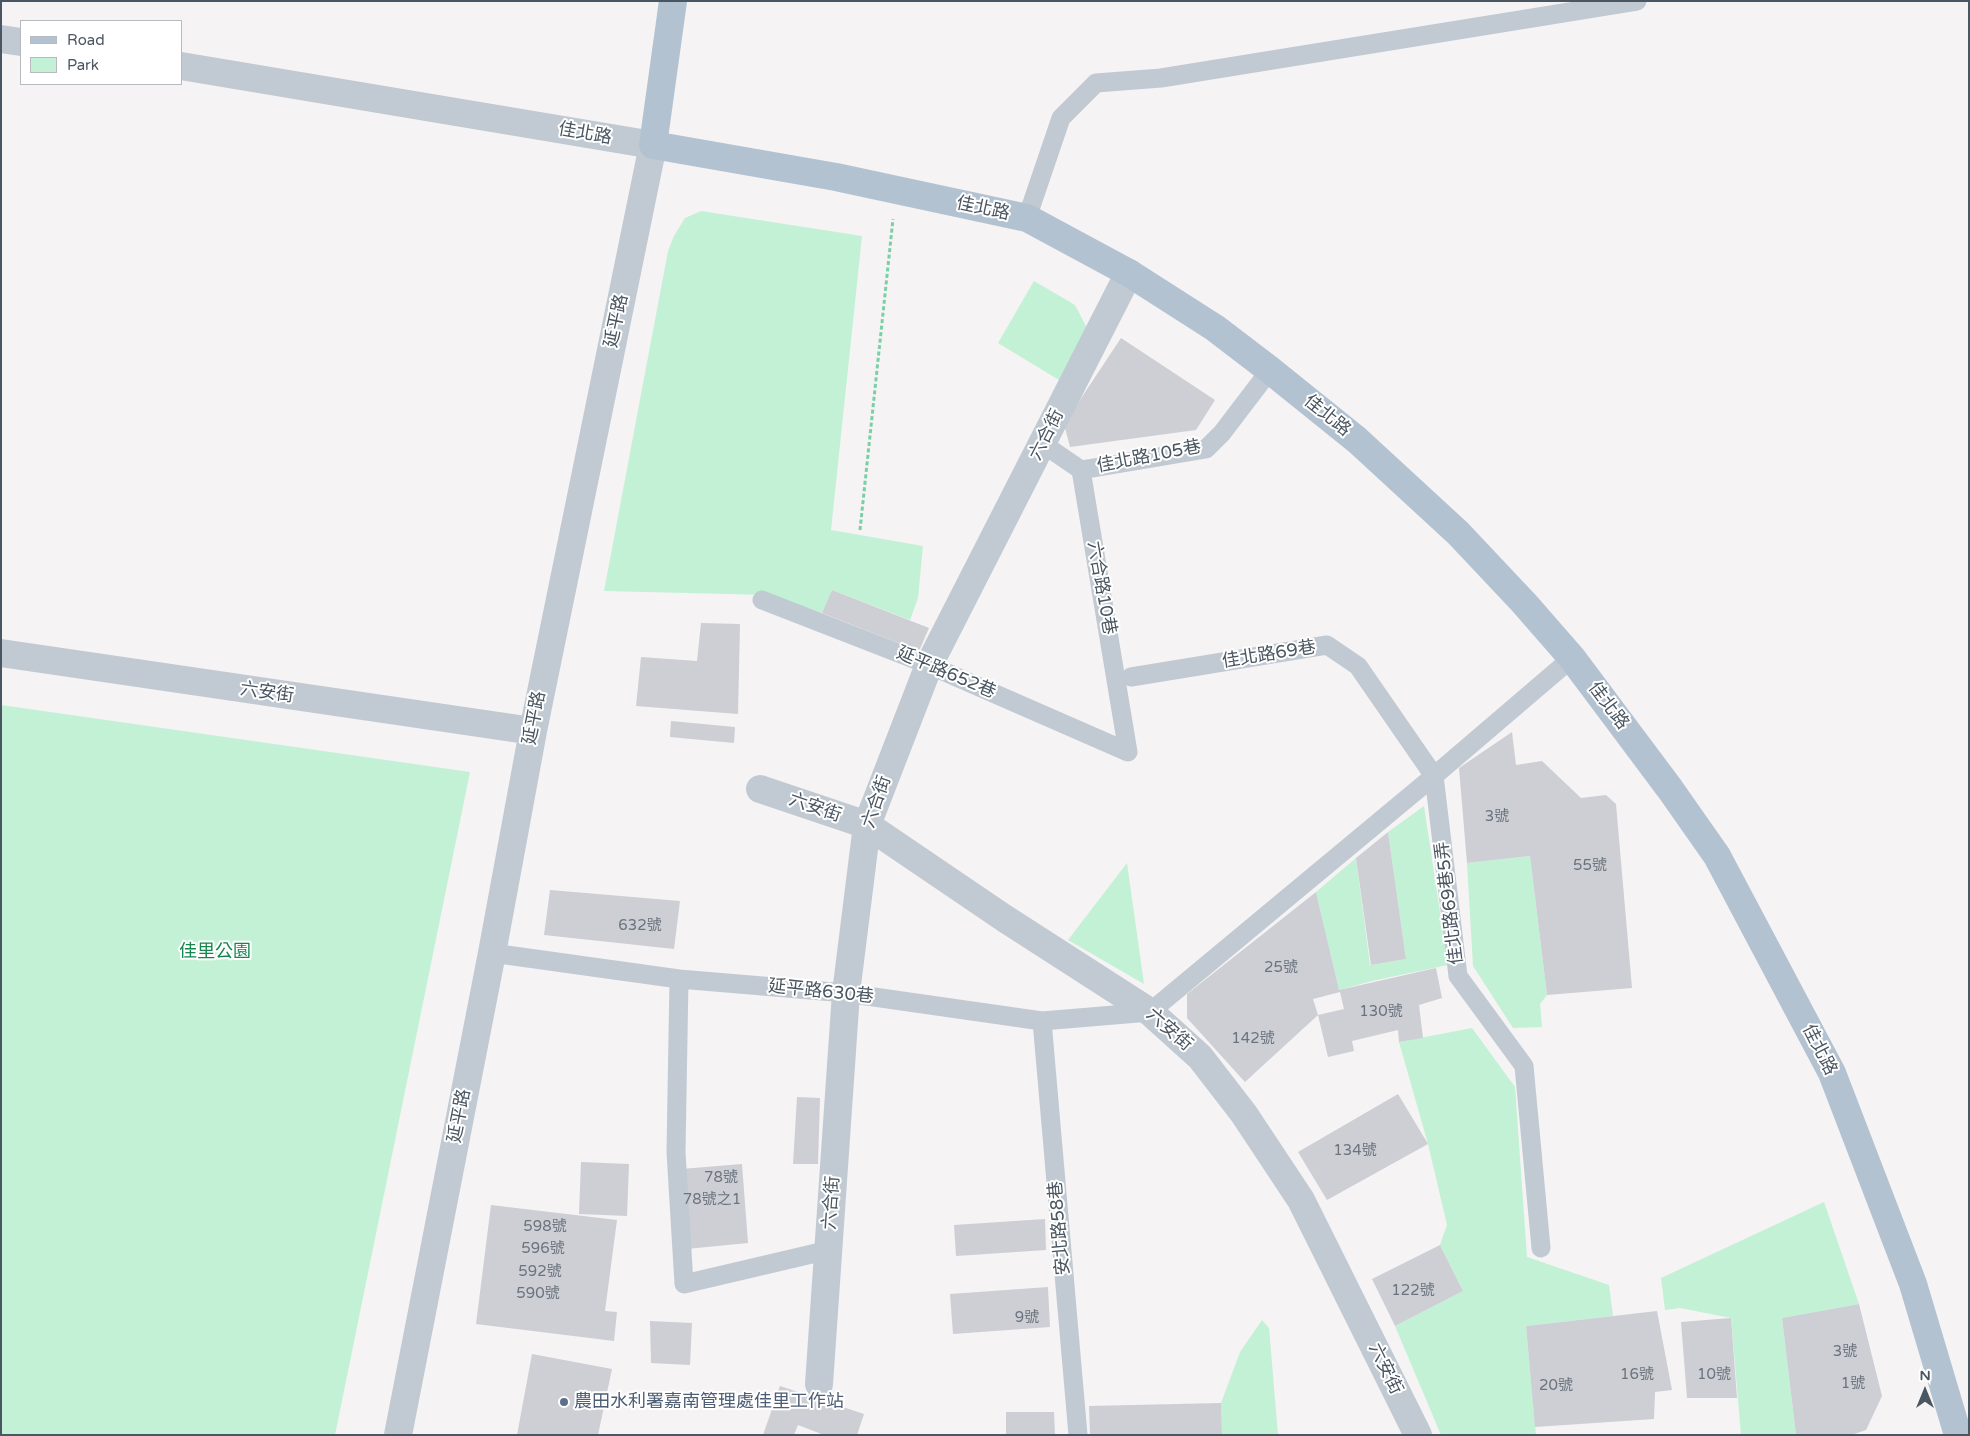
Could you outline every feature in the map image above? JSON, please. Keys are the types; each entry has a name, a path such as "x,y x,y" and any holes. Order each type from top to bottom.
{"main road":[{"name":"延平路","path":"653,145 673,1"},
{"name":"佳北路","path":"653,145 836,177 1027,218 1129,273 1215,328 1357,440 1458,533 1524,603 1572,658 1670,788 1716,856 1832,1073 1913,1284 1958,1435"}],"street":[{"path":"1,40 20,42"},
{"name":"佳北路","path":"182,66 653,145"},
{"name":"延平路","path":"398,1435 492,953 533,731 653,145"},
{"name":"六合街","path":"819,1384 846,994 867,825 930,664 1129,273"},
{"name":"六安街","path":"1,653 533,731"},
{"name":"六安街","path":"760,788 867,825 1004,918 1150,1012 1200,1057 1244,1114 1301,1200 1418,1435"}],"lane":[{"path":"1027,218 1061,118 1096,83 1161,78 1638,1"},
{"name":"佳北路105巷","path":"1081,470 1206,448 1222,433 1270,370"},
{"path":"1042,444 1081,470"},
{"name":"六合路10巷","path":"1081,470 1128,752"},
{"name":"延平路652巷","path":"762,600 930,664 1128,752"},
{"name":"佳北路69巷","path":"1131,677 1327,645 1358,666 1434,776"},
{"path":"1150,1012 1434,776 1572,658"},
{"name":"佳北路69巷5弄","path":"1434,776 1458,976 1524,1066 1541,1248"},
{"name":"延平路630巷","path":"492,953 679,979 846,994 1042,1021 1150,1012"},
{"path":"679,979 676,1152 684,1284 829,1250"},
{"name":"安北路58巷","path":"1042,1021 1078,1435"}],"path":[{"path":"860,530 896,190"}],"green space":[{"path":"701,211 862,236 831,530 923,546 918,598 910,620 832,590 822,613 770,595 604,591 668,251 674,236 685,218"},
{"path":"1034,281 1075,305 1088,330 1059,380 998,343"},
{"name":"佳里公園","path":"1,705 470,772 335,1435 1,1435"},
{"path":"1424,806 1448,965 1339,990 1316,892 1356,858 1370,965 1406,959 1388,832"},
{"path":"1530,856 1547,995 1540,1004 1542,1027 1513,1028 1473,966 1467,863"},
{"path":"1127,863 1144,984 1068,940"},
{"path":"1472,1028 1515,1087 1527,1257 1609,1285 1613,1316 1526,1326 1536,1435 1441,1435 1395,1326 1463,1291 1440,1245 1447,1225 1428,1144 1399,1042"},
{"path":"1824,1202 1859,1304 1782,1318 1796,1435 1741,1435 1731,1318 1680,1308 1665,1310 1661,1278"},
{"path":"1262,1320 1269,1328 1278,1435 1222,1435 1221,1403 1240,1352"}],"building":[{"path":"1121,338 1215,400 1196,430 1070,447 1064,424"},
{"path":"832,590 929,628 919,651 822,613"},
{"path":"701,623 740,624 738,714 636,706 641,657 697,661"},
{"path":"671,721 735,727 734,743 670,737"},
{"path":"1512,732 1516,765 1542,761 1581,798 1606,795 1616,804 1632,988 1547,995 1530,856 1467,863 1459,768"},
{"path":"1388,832 1406,959 1371,965 1356,858"},
{"path":"550,890 680,901 674,949 544,935"},
{"path":"1316,892 1339,990 1436,968 1442,998 1419,1005 1423,1038 1399,1042 1398,1030 1352,1041 1354,1051 1328,1057 1318,1015 1245,1082 1187,1018 1187,994","holes":["1340,992 1344,1009 1318,1015 1313,999"]},
{"path":"1398,1094 1428,1144 1327,1200 1298,1152"},
{"path":"797,1097 820,1098 818,1164 793,1164"},
{"path":"581,1162 629,1164 627,1216 579,1214"},
{"path":"742,1164 748,1243 676,1250 669,1170"},
{"path":"491,1205 617,1220 605,1311 617,1312 614,1341 476,1324"},
{"path":"1045,1219 1046,1250 956,1256 954,1225"},
{"path":"1440,1245 1463,1291 1395,1326 1372,1279"},
{"path":"1048,1287 1050,1327 953,1334 950,1294"},
{"path":"1859,1304 1882,1396 1866,1430 1851,1435 1796,1435 1782,1318"},
{"path":"1657,1311 1672,1390 1655,1392 1654,1419 1535,1427 1526,1326"},
{"path":"1731,1318 1737,1398 1687,1398 1681,1322"},
{"path":"650,1321 692,1323 690,1365 651,1363"},
{"name":"農田水利署嘉南管理處佳里工作站","path":"532,1354 612,1369 598,1435 517,1435"},
{"path":"780,1386 864,1414 857,1435 824,1435 798,1425 794,1435 763,1435"},
{"path":"1221,1403 1222,1435 1090,1435 1089,1406"},
{"path":"1006,1412 1054,1412 1055,1435 1006,1435"}],"place":[{"name":"農田水利署嘉南管理處佳里工作站","path":"564,1402"}]}
